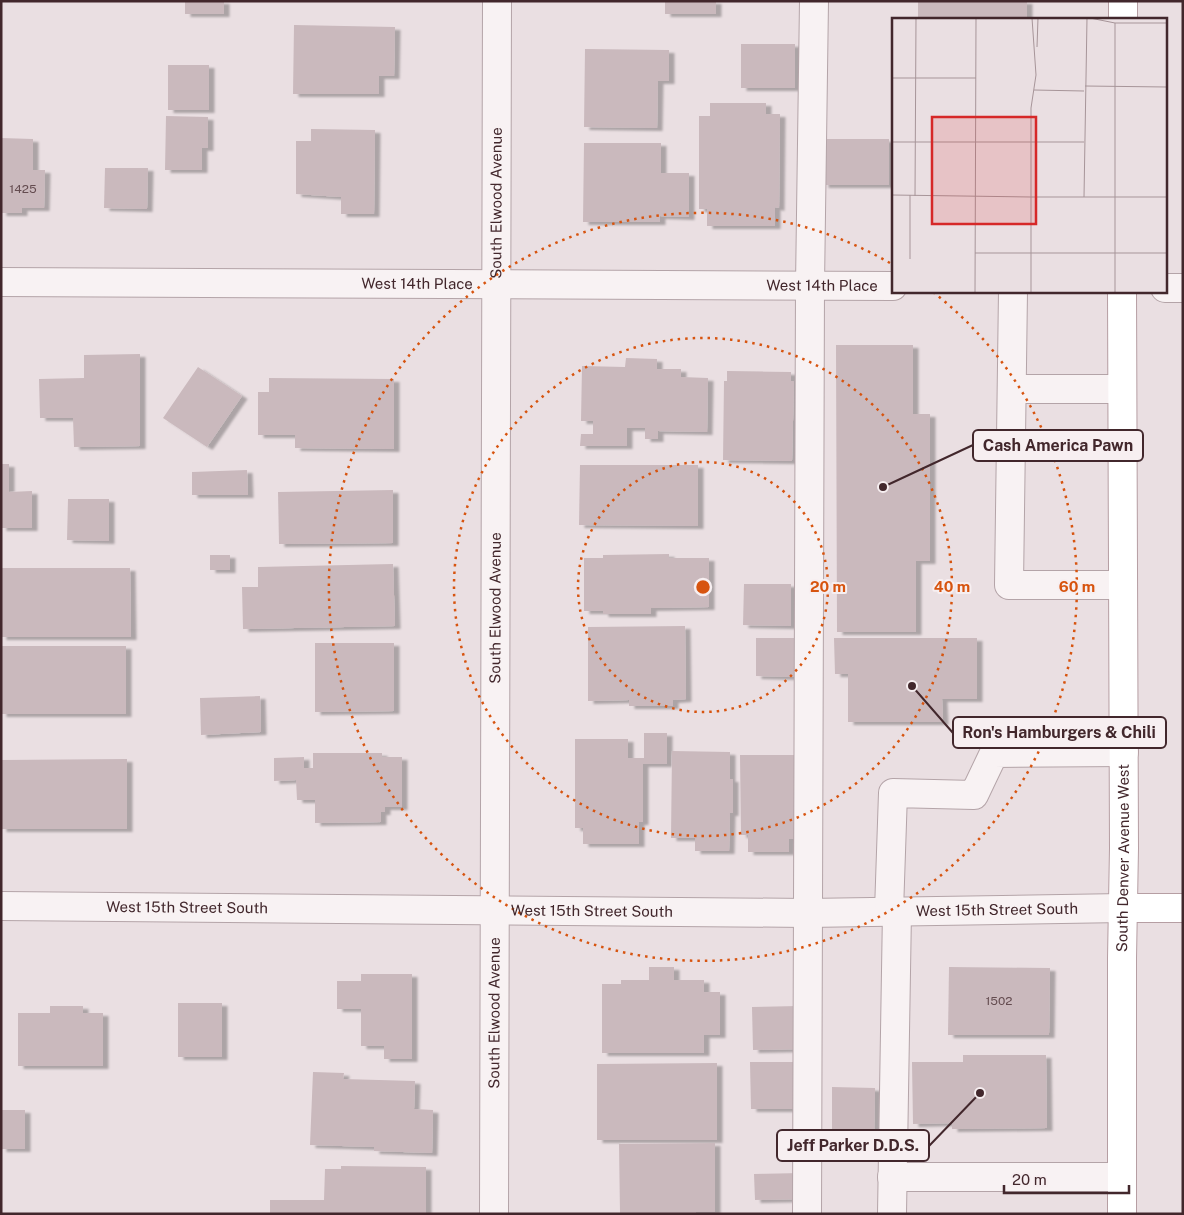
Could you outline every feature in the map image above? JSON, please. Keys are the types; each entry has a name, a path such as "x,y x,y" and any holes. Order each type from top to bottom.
{"main road":[{"path":"1123,18 1124,1"},
{"name":"South Denver Avenue West","path":"1122,292 1124,752 1122,1214"},
{"name":"West 15th Street South","path":"1123,908 1183,908"}],"street":[{"name":"South Elwood Avenue","path":"494,1214 497,1"},
{"path":"807,1214 810,285 814,1"},
{"name":"West 14th Place","path":"1,282 892,286"},
{"path":"1166,288 1183,288"},
{"path":"1013,292 1009,584 1123,584"},
{"path":"1012,389 1122,389"},
{"path":"892,1214 893,793 974,795 994,752 1124,752"},
{"name":"West 15th Street South","path":"1,906 807,913 1123,908"},
{"path":"892,1177 1122,1177"}],"building":[{"path":"185,1 224,1 224,14 185,14"},
{"path":"665,1 716,1 716,14 665,14"},
{"path":"918,1 1027,1 1027,18 918,18"},
{"path":"294,25 395,27 394,76 379,76 379,94 293,94"},
{"path":"741,44 795,44 795,88 741,88"},
{"path":"585,49 669,50 669,81 658,81 657,128 584,127"},
{"path":"168,65 209,65 209,110 168,110"},
{"path":"710,103 766,103 766,114 780,114 779,208 775,207 775,226 707,226 707,209 699,209 699,116 710,116"},
{"path":"166,116 208,117 208,148 202,148 202,170 165,170"},
{"path":"311,129 375,130 374,214 341,214 341,197 296,194 296,141 311,141"},
{"path":"1,138 33,139 33,170 45,170 44,208 22,208 22,213 1,213"},
{"path":"823,139 889,139 889,185 823,185"},
{"path":"584,143 661,143 661,173 689,173 689,217 660,216 660,222 583,222"},
{"path":"105,168 148,168 147,209 104,208"},
{"path":"836,345 913,345 913,414 930,414 930,561 916,561 916,632 837,632"},
{"path":"140,354 140,446 74,447 73,418 40,418 39,379 84,378 84,355"},
{"path":"626,358 657,359 657,369 681,369 681,377 708,378 707,432 658,431 658,439 645,439 645,428 627,428 627,446 580,446 581,434 593,434 593,421 581,421 582,366 625,367"},
{"path":"198,367 242,396 207,447 163,418"},
{"path":"727,371 791,372 791,381 794,381 792,461 723,460 724,381 727,381"},
{"path":"269,378 394,379 394,449 295,448 295,435 258,435 258,392 269,392"},
{"path":"1,464 9,464 9,492 32,491 32,528 1,528"},
{"path":"580,465 698,465 698,526 579,525"},
{"path":"247,470 248,495 192,495 192,472"},
{"path":"393,490 393,543 279,544 278,492"},
{"path":"68,499 109,499 109,541 67,540"},
{"path":"669,554 669,558 709,558 709,607 651,608 651,614 603,614 603,611 584,611 584,558 603,558 603,555"},
{"path":"210,555 230,555 230,570 210,570"},
{"path":"393,564 395,626 243,629 242,587 258,587 258,567"},
{"path":"1,568 130,568 131,637 1,637"},
{"path":"744,584 791,584 791,626 743,625"},
{"path":"685,626 686,699 673,700 673,706 629,706 629,700 588,701 588,627"},
{"path":"756,638 795,638 795,677 756,676"},
{"path":"834,638 977,638 977,699 942,699 943,722 848,722 848,674 835,674"},
{"path":"315,643 394,643 394,711 315,712"},
{"path":"1,646 126,646 126,714 1,714"},
{"path":"260,696 261,732 201,735 200,698"},
{"path":"644,733 667,733 667,764 643,764 643,822 639,822 639,844 583,844 583,828 575,828 575,739 628,739 628,758 644,758"},
{"path":"672,751 730,752 730,779 733,779 733,813 730,813 729,851 695,851 695,838 671,838"},
{"path":"313,753 382,753 382,757 402,757 402,807 385,807 385,812 381,812 381,822 315,823 315,800 297,800 296,780 274,781 274,758 304,757 304,768 313,768"},
{"path":"740,755 796,755 797,839 789,839 789,852 748,852 748,835 741,835"},
{"path":"127,759 127,829 1,829 1,760"},
{"path":"649,967 674,967 674,980 704,980 704,992 720,992 720,1035 704,1035 704,1053 602,1053 602,984 621,984 621,980 649,980"},
{"path":"949,967 1050,968 1049,1035 948,1035"},
{"path":"361,974 412,974 412,1059 384,1059 384,1046 361,1046 361,1009 337,1009 337,981 361,981"},
{"path":"178,1003 222,1003 222,1057 178,1057"},
{"path":"50,1006 83,1006 83,1013 103,1013 103,1066 18,1066 18,1013 50,1013"},
{"path":"798,1006 799,1049 753,1050 752,1007"},
{"path":"963,1055 1046,1055 1047,1128 952,1129 952,1123 913,1124 912,1062 963,1062"},
{"path":"750,1062 798,1062 799,1109 751,1109"},
{"path":"717,1063 717,1140 597,1140 597,1064"},
{"path":"313,1072 344,1073 343,1079 415,1081 414,1109 433,1110 432,1153 374,1151 374,1147 310,1145"},
{"path":"832,1087 875,1088 874,1140 832,1140"},
{"path":"1,1110 25,1110 25,1149 1,1149"},
{"path":"715,1143 715,1212 696,1212 696,1214 620,1214 619,1144"},
{"path":"341,1166 426,1167 426,1214 270,1214 270,1200 324,1200 325,1169 341,1169"},
{"path":"802,1173 803,1199 755,1200 754,1174"}],"place":[{"name":"Cash America Pawn","path":"883,487"},
{"name":"Ron's Hamburgers & Chili","path":"912,686"},
{"name":"Jeff Parker D.D.S.","path":"980,1093"}]}
